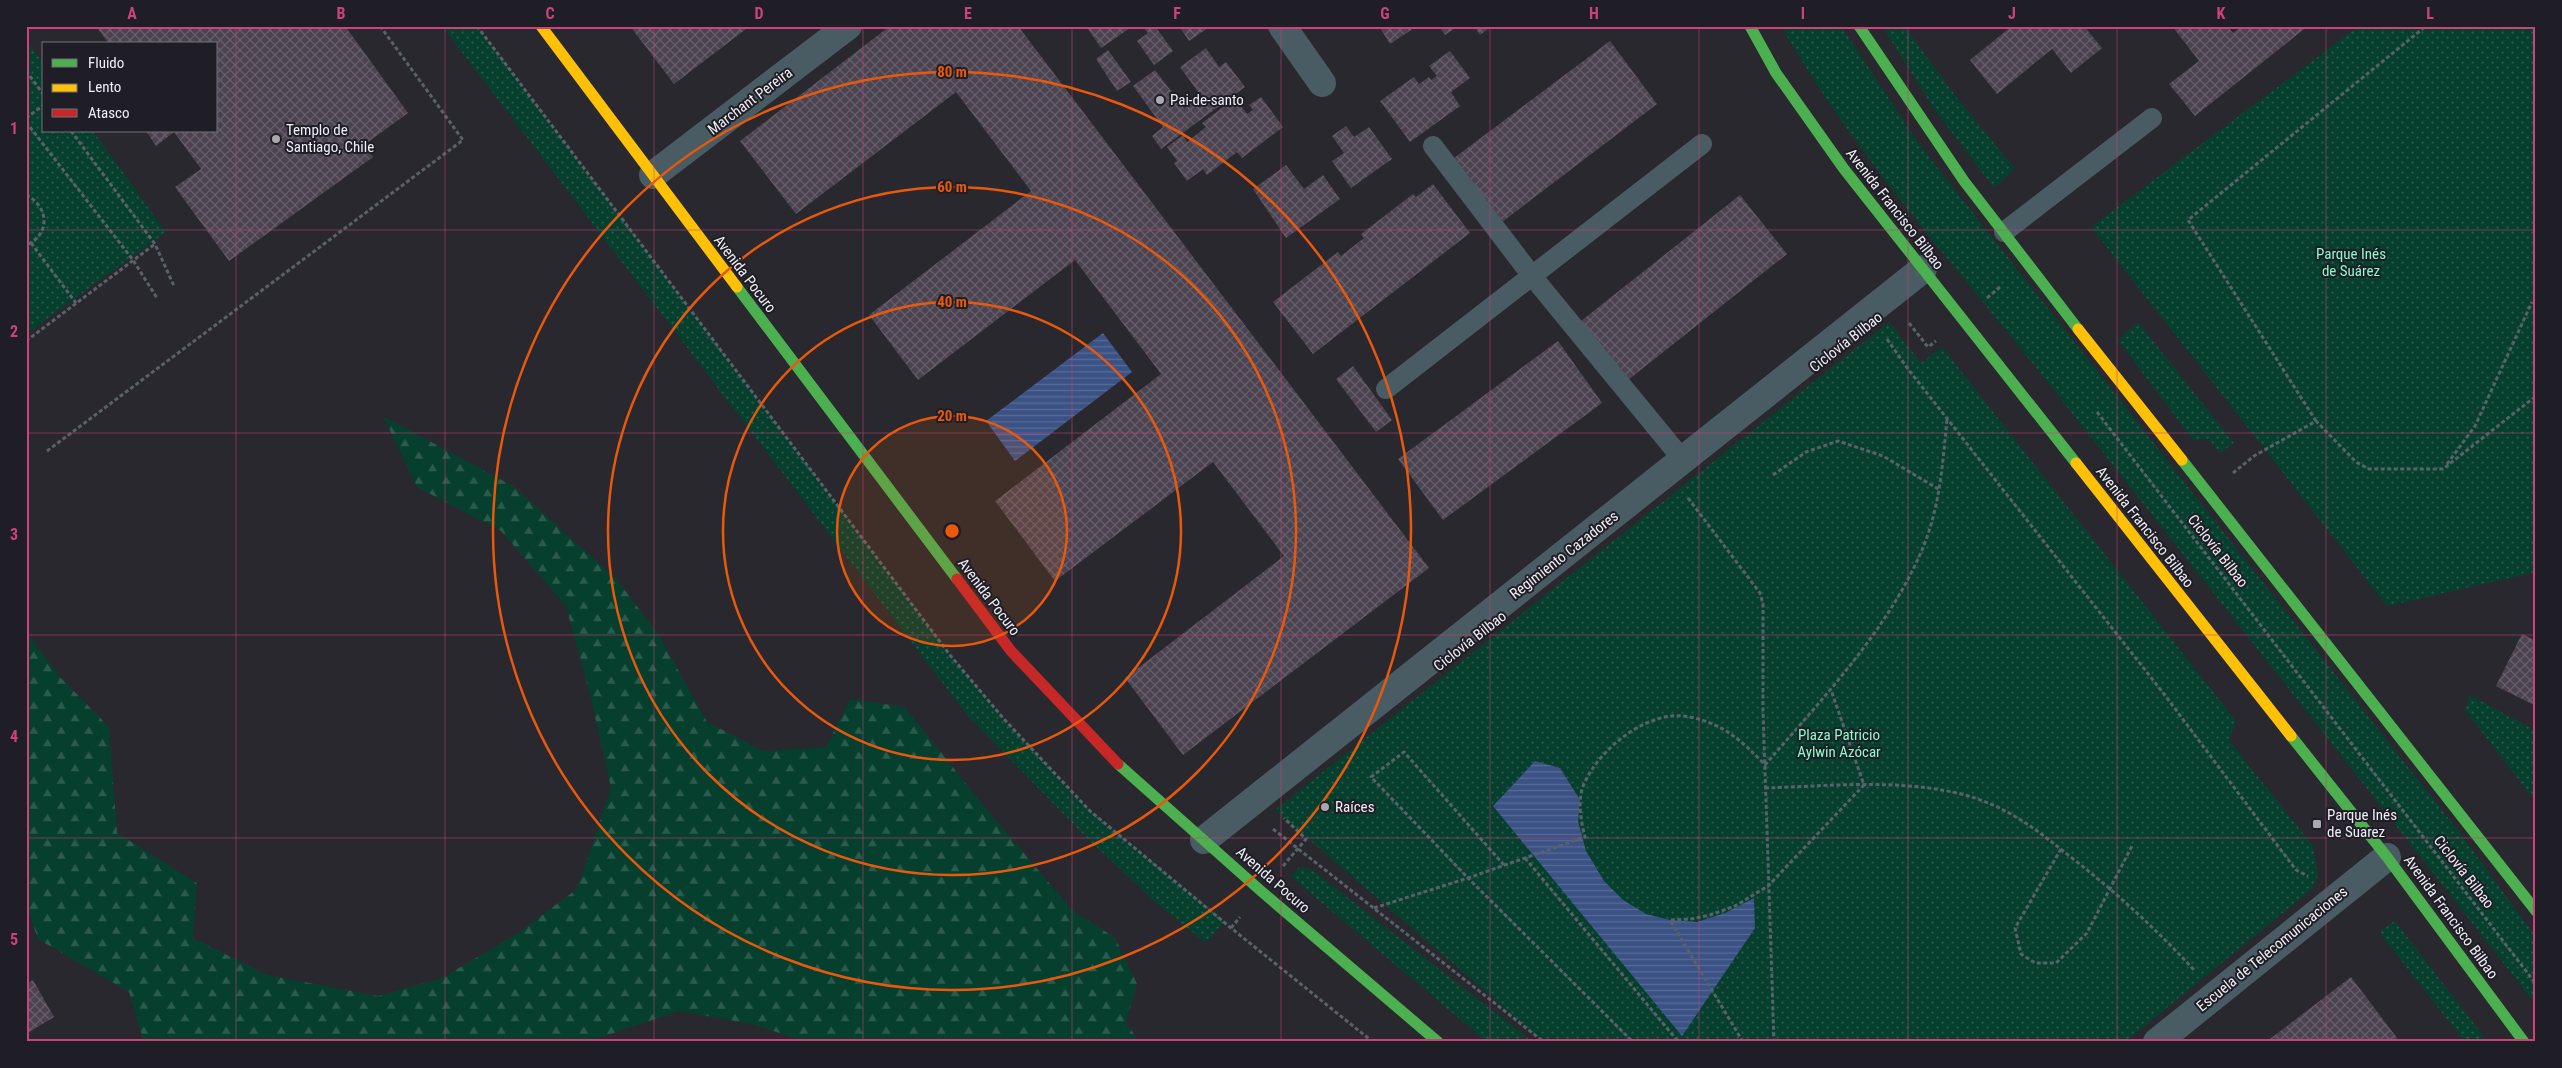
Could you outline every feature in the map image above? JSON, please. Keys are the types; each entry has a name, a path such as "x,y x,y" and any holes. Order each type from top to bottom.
{"main road":[{"name":"Avenida Pocuro","path":"541,26 1011,651 1104,750 1261,891 1438,1042"},
{"name":"Avenida Francisco Bilbao","path":"1750,26 1776,73 1809,122 1962,320 2388,857 2524,1042"},
{"path":"1859,26 1921,122 2049,293 2412,749 2536,911"}],"street":[{"name":"Marchant Pereira","path":"652,175 848,26"},
{"path":"1282,26 1322,83"},
{"name":"Regimiento Cazadores","path":"1204,840 1923,269"},
{"name":"Escuela de Telecomunicaciones","path":"2157,1042 2388,857"}],"lane":[{"path":"2004,232 2152,118"},
{"path":"1386,389 1702,144"},
{"path":"1433,146 1675,466"}],"path":[{"path":"47,451 464,140 380,26"},
{"path":"2426,26 2188,220 2316,421 2356,462 2369,469 2443,469 2536,396"},
{"path":"26,71 42,92"},
{"path":"26,118 42,106"},
{"path":"26,122 133,260 157,298"},
{"path":"72,132 154,244 174,286"},
{"path":"26,195 40,205 45,219 44,228 39,237 26,245"},
{"path":"32,243 76,303"},
{"path":"26,341 154,244"},
{"name":"Ciclovía Bilbao","path":"1906,320 1928,347 2000,287 2004,293"},
{"path":"2443,469 2475,426 2532,302"},
{"path":"1872,310 1878,326 1947,419 2164,694 2296,870 2343,892"},
{"name":"Ciclovía Bilbao","path":"2092,406 2536,984"},
{"path":"1764,765 1849,669 1895,600 1924,545 1940,490 1947,419"},
{"path":"2208,493 2254,456 2316,421"},
{"path":"1773,475 1806,452 1838,441 1883,456 1940,490"},
{"path":"1675,466 1760,593 1763,604 1765,660 1764,765 1774,1042"},
{"path":"1830,689 1864,785"},
{"path":"1374,908 1504,866 1585,837 1580,820 1583,785 1612,745 1637,727 1660,718 1688,716 1711,724 1740,738 1764,765"},
{"path":"1504,866 1404,752 1371,776 1468,878 1633,1042"},
{"path":"1765,788 1864,785 1918,788 1973,798 1997,806 2026,821 2110,888 2164,939 2216,994"},
{"path":"1743,1042 1670,920 1691,919 1735,906 1768,886 1864,785"},
{"path":"1243,809 1300,848 1544,1042"},
{"path":"1231,928 1306,839 1282,816"},
{"path":"2061,849 2014,928 2021,954 2035,963 2056,963 2087,933 2133,844"},
{"path":"1525,858 1676,1039 1674,1042"}],"green space":[{"path":"442,26 477,26 950,655 1003,718 1090,811 1225,921 1206,943 1154,901 1084,835 967,715"},
{"path":"1781,26 1841,26 1919,144 2459,832 2536,937 2536,1005 2053,389 1910,212 1842,121 1810,74"},
{"path":"1882,26 1904,26 1958,99 2015,169 1994,188 1934,109"},
{"name":"Parque Inés de Suárez","path":"2359,26 2536,26 2536,572 2387,606 2091,227"},
{"path":"26,40 42,61 42,132 94,132 166,232 26,334"},
{"name":"Plaza Patricio Aylwin Azócar","path":"1889,322 1921,363 1942,347 2236,721 2229,740 2313,846 2318,876 2312,889 2125,1042 1544,1042 1275,810"},
{"path":"2138,322 2234,443 2220,453 2209,439 2193,440 2118,340"},
{"path":"383,416 513,486 617,580 658,634 707,722 763,751 826,747 850,699 905,707 979,800 1071,909 1115,938 1137,984 1126,1023 1140,1042 807,1042 752,1024 679,1011 587,1042 144,1042 129,992 38,939 26,905 26,631 60,677 109,727 117,833 197,883 193,938 267,975 378,996 442,978 518,933 577,889 611,788 590,694 566,606 501,531 417,487"},
{"path":"2470,695 2536,731 2536,802 2465,710"},
{"path":"1299,867 1311,869 1533,1042 1487,1042 1291,877"},
{"path":"2395,921 2488,1042 2465,1042 2379,932"}],"water":[{"path":"1103,333 1132,372 1015,461 986,421"},
{"path":"1535,761 1560,768 1580,800 1578,821 1586,851 1604,881 1623,900 1646,914 1670,920 1697,922 1725,913 1754,898 1755,928 1682,1036 1493,806"}],"building":[{"name":"Templo de Santiago, Chile","path":"96,26 345,26 408,113 364,145 373,157 229,261 175,187 201,169 174,132 218,132 218,42 108,42"},
{"path":"630,26 750,26 674,84"},
{"path":"890,26 1018,26 1429,568 1183,755 1125,678 1284,556 1213,462 1055,581 995,501 1161,374 1075,260 918,380 869,315 1031,191 956,92 796,214 740,141"},
{"path":"1086,26 1133,26 1101,48"},
{"path":"1142,26 1155,26 1173,51 1154,65 1137,41 1148,33"},
{"path":"1179,26 1211,26 1189,41"},
{"path":"1379,26 1417,26 1390,44"},
{"path":"1439,26 1458,26 1445,35"},
{"path":"1474,26 1492,26 1480,35"},
{"path":"2012,26 2084,26 2102,48 2071,73 2052,49 1997,94 1970,60"},
{"path":"2172,26 2227,26 2233,33 2242,26 2308,26 2195,116 2169,84 2199,61"},
{"path":"1610,41 1657,104 1498,225 1450,161"},
{"path":"1206,48 1219,67 1226,62 1245,87 1161,149 1152,136 1163,127 1133,86 1155,70 1184,108 1201,96 1180,67"},
{"path":"1108,50 1131,82 1117,91 1096,59"},
{"path":"1450,51 1470,78 1451,92 1460,106 1410,142 1380,101 1414,77 1419,84 1429,77 1431,80 1437,76 1429,66"},
{"path":"1261,97 1283,127 1242,158 1237,152 1207,175 1203,169 1187,181 1174,163 1177,161 1167,147 1183,135 1187,142 1206,127 1202,123 1235,98 1247,114 1253,110 1249,105"},
{"path":"1346,126 1354,137 1369,127 1392,159 1351,188 1332,161 1344,153 1332,136"},
{"name":"Templo de Santiago, Chile","path":"147,132 174,132 156,146"},
{"path":"1286,165 1304,189 1323,175 1340,199 1286,238 1253,189"},
{"path":"1433,184 1470,233 1313,354 1273,302 1338,252 1341,256 1364,238 1361,234 1413,194 1416,197"},
{"path":"1740,195 1787,254 1628,380 1581,321"},
{"path":"1558,341 1602,403 1443,520 1398,459"},
{"path":"1353,366 1392,420 1376,432 1336,379"},
{"path":"2522,634 2536,641 2536,706 2496,686"},
{"path":"2351,977 2397,1038 2393,1042 2266,1042"},
{"path":"33,980 54,1017 26,1034 26,984"}],"traffic: fast":[{"path":"1750,26 1776,73 1844,169 2076,463"},
{"path":"1859,26 1964,181 2078,329"},
{"path":"737,287 957,579"},
{"path":"2182,460 2536,911"},
{"path":"2291,736 2387,857 2524,1042"},
{"path":"1118,764 1261,891 1438,1042"}],"traffic: slow":[{"path":"541,26 737,287"},
{"path":"2078,329 2182,460"},
{"path":"2076,463 2291,736"}],"traffic: jam":[{"path":"957,579 1011,651 1118,764"}],"place":[{"name":"Pai-de-santo","path":"1160,100"},
{"name":"Templo de Santiago, Chile","path":"276,139"},
{"name":"Raíces","path":"1325,807"},
{"name":"Parque Inés de Suarez","path":"2317,824"}]}
